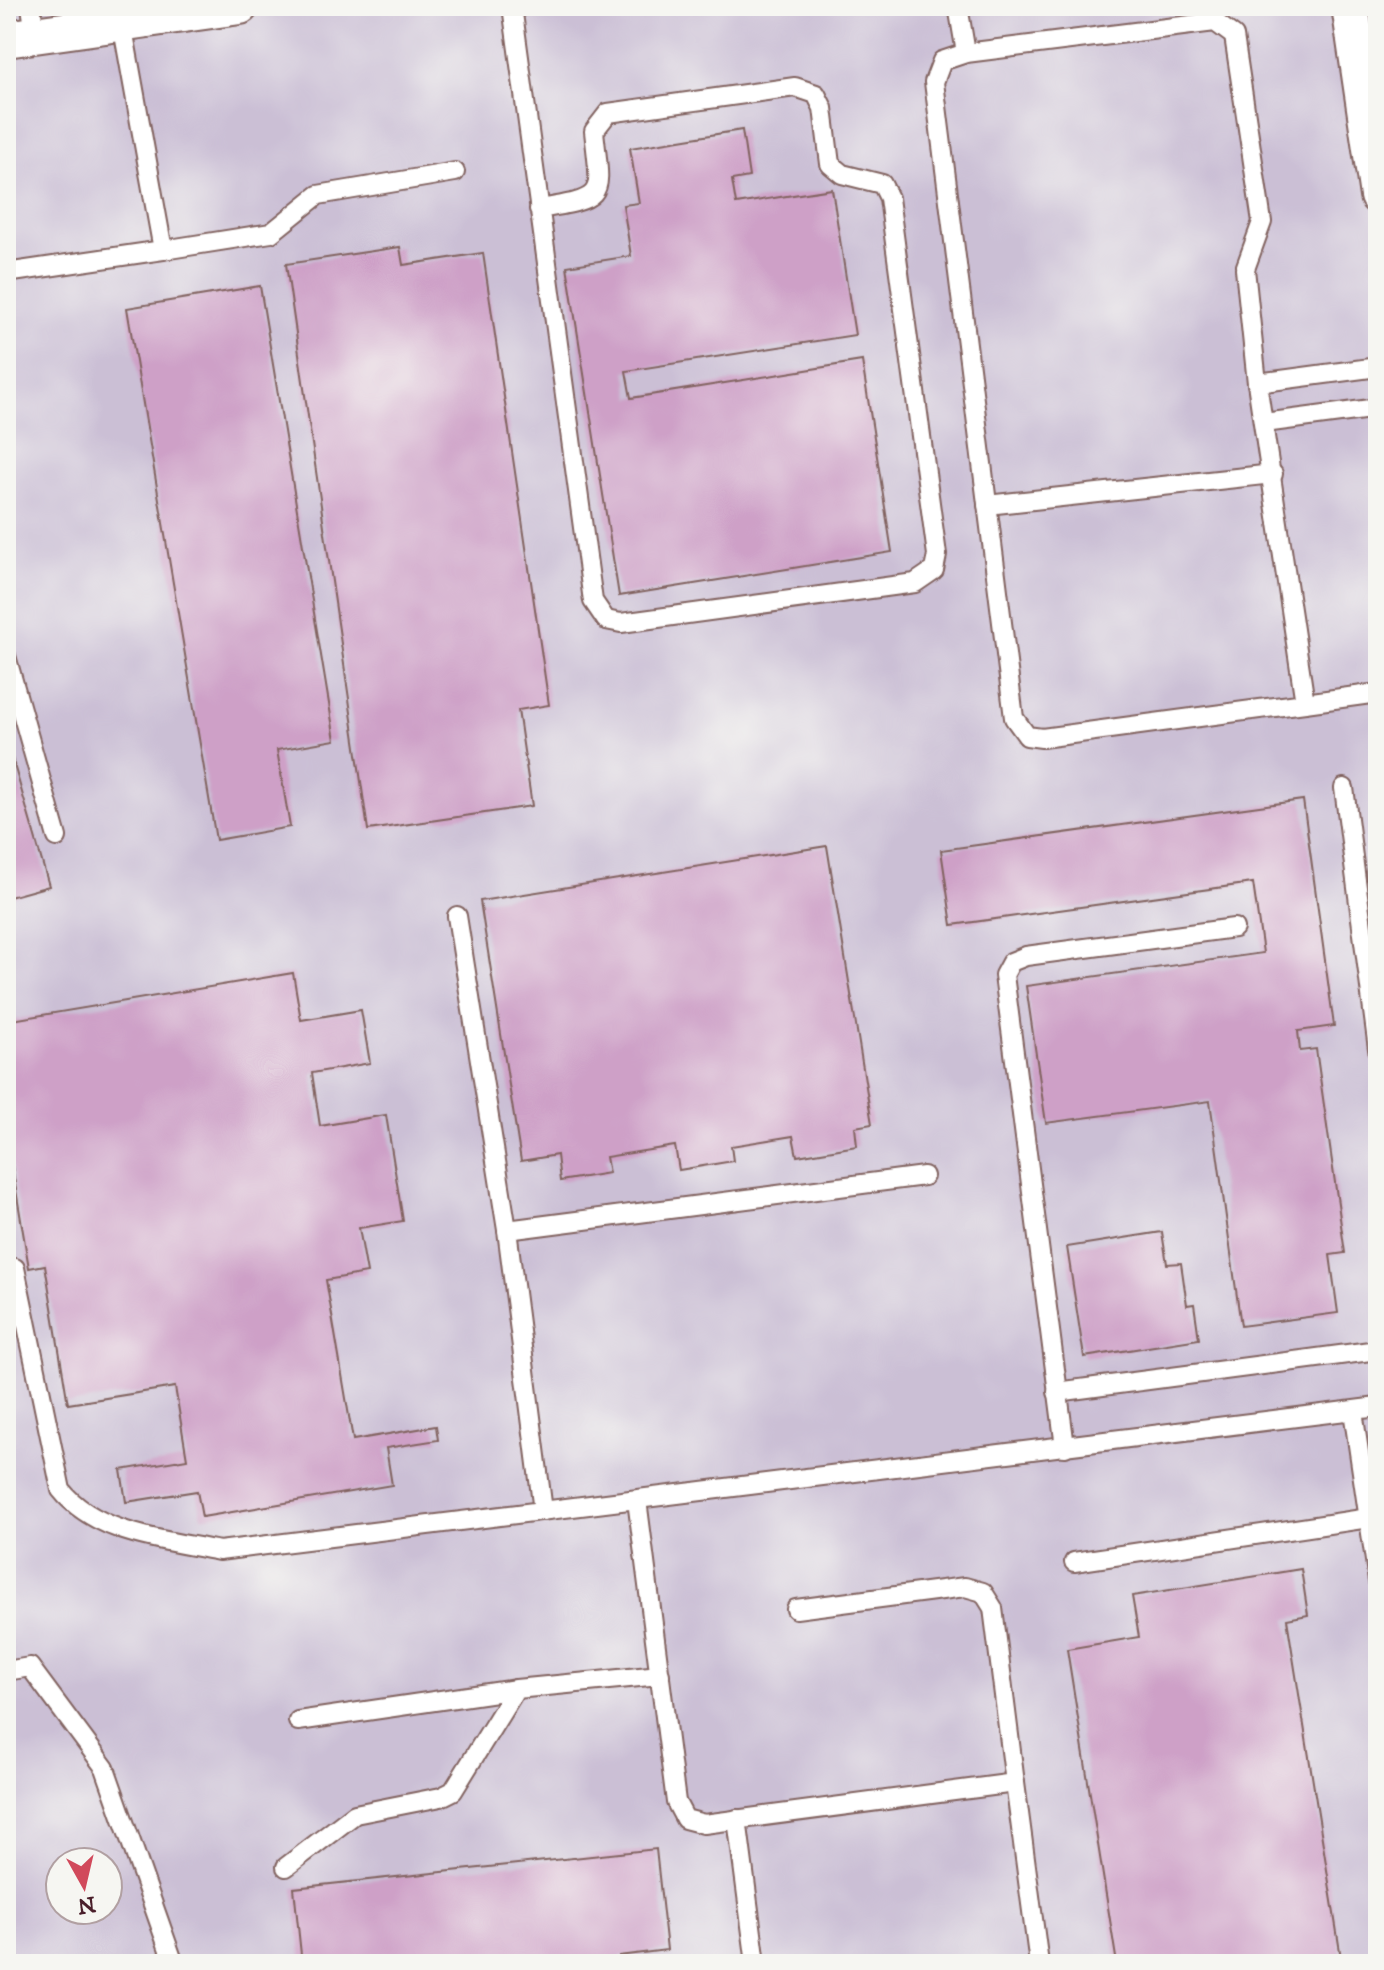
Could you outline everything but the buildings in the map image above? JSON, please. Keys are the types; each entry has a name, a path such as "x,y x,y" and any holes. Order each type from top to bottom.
{"street":[{"path":"24,27 122,23 240,6"},
{"path":"1350,6 1378,196"}],"lane":[{"path":"512,6 539,209 593,601 606,620 621,623 915,583 934,570 937,555 889,198 882,184 842,174 830,164 823,108 816,94 795,87 608,113 594,131 598,176 596,191 585,202 539,209"},
{"path":"958,6 966,53"},
{"path":"1305,703 1257,383 1245,269 1262,222 1234,36 1215,22 966,53 942,61 934,82 1014,718 1027,736 1042,738 1305,703 1378,693"},
{"path":"122,23 163,250"},
{"path":"6,273 271,233 318,195 455,172"},
{"path":"1257,383 1378,367"},
{"path":"1264,423 1378,408"},
{"path":"987,505 1273,474"},
{"path":"6,656 57,837"},
{"path":"1344,788 1378,1049"},
{"path":"457,916 507,1230 543,1511"},
{"path":"1065,1447 1004,983 1007,968 1026,956 1234,928"},
{"path":"507,1230 924,1176"},
{"path":"15,1268 61,1490 75,1508 115,1526 219,1551 1378,1407"},
{"path":"1057,1392 1378,1350"},
{"path":"1353,1411 1378,1581"},
{"path":"637,1500 676,1802 685,1819 704,1824 1015,1783"},
{"path":"1074,1562 1369,1518"},
{"path":"796,1609 965,1587 983,1592 993,1608 1039,1964"},
{"path":"6,1671 30,1667 105,1768 174,1964"},
{"path":"298,1721 516,1689 660,1675"},
{"path":"286,1867 355,1814 441,1797 453,1791 516,1689"},
{"path":"737,1819 756,1964"}],"shaded area":[{"path":"6,6 1378,6 1378,1964 6,1964"}]}
